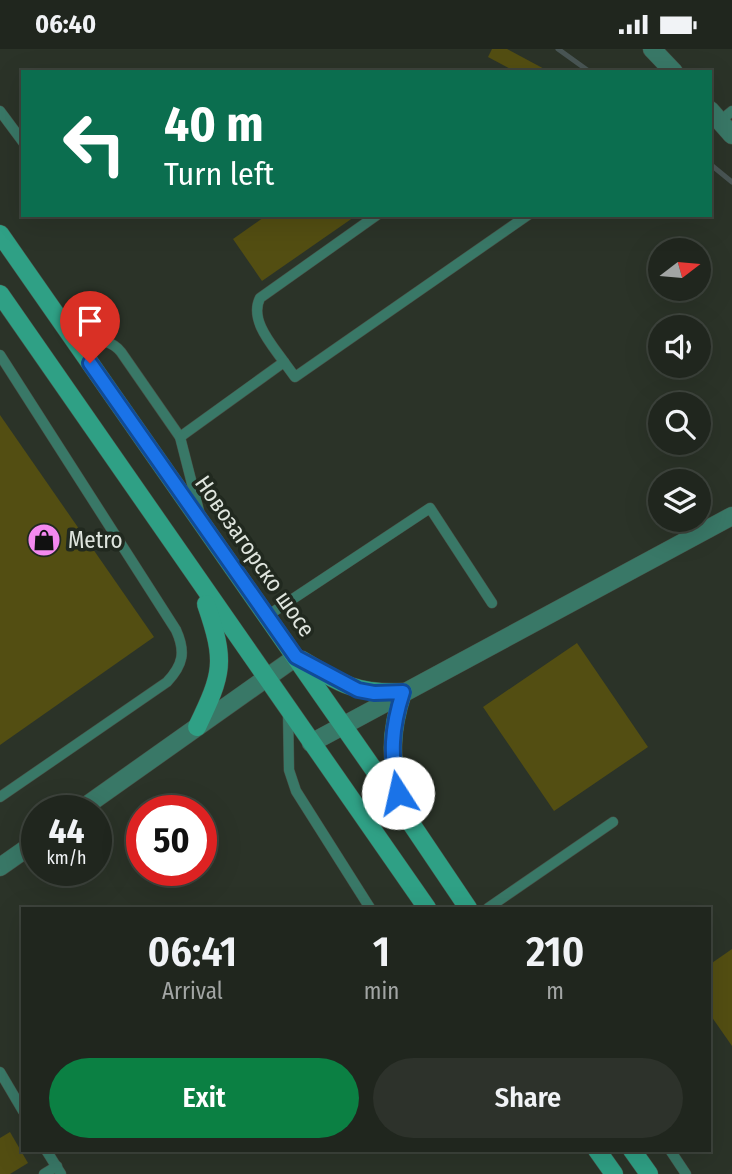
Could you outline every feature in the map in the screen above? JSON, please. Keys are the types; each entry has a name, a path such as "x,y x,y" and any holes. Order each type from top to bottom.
{"main road":[{"name":"Новозагорско шосе","path":"0,234 202,521 467,907"},
{"path":"0,294 426,907"},
{"path":"197,727 218,680 221,661 218,639 200,584"},
{"path":"296,657 358,690 374,693 403,692 392,735 395,775 402,810"},
{"path":"598,1152 614,1174"},
{"path":"633,1152 649,1174"}],"street":[{"path":"652,49 672,70"},
{"path":"721,114 732,135"},
{"path":"311,743 732,516"},
{"path":"101,795 296,657"},
{"path":"0,867 21,852"}],"lane":[{"path":"0,111 21,139"},
{"path":"374,217 260,297 257,312 262,331 295,377 525,217"},
{"path":"75,340 107,341 114,344 180,437 202,521"},
{"path":"0,355 176,631 182,644 183,657 177,671 167,682 0,797"},
{"path":"180,437 284,362"},
{"path":"267,616 430,508 492,603"},
{"path":"288,710 289,770 296,791 369,907"},
{"path":"489,907 613,822"},
{"path":"0,1072 21,1108"},
{"path":"44,1174 59,1170 47,1152"},
{"path":"671,1152 686,1174"}],"building":[{"path":"492,49 507,49 546,70 512,70 488,57"},
{"path":"264,217 354,217 262,281 233,239"},
{"name":"Metro","path":"0,415 154,637 0,745"},
{"path":"577,643 648,747 554,811 483,707"},
{"path":"732,949 732,1046 711,1016 711,964"},
{"path":"10,1132 28,1163 10,1174 0,1174 0,1138"}],"waterway":[{"path":"558,49 587,70"},
{"path":"712,166 732,182"}],"place":[{"name":"Metro","path":"44,540"}],"route":[{"path":"90,363 296,657 358,690 374,693 403,692 392,735 398,793"}]}
